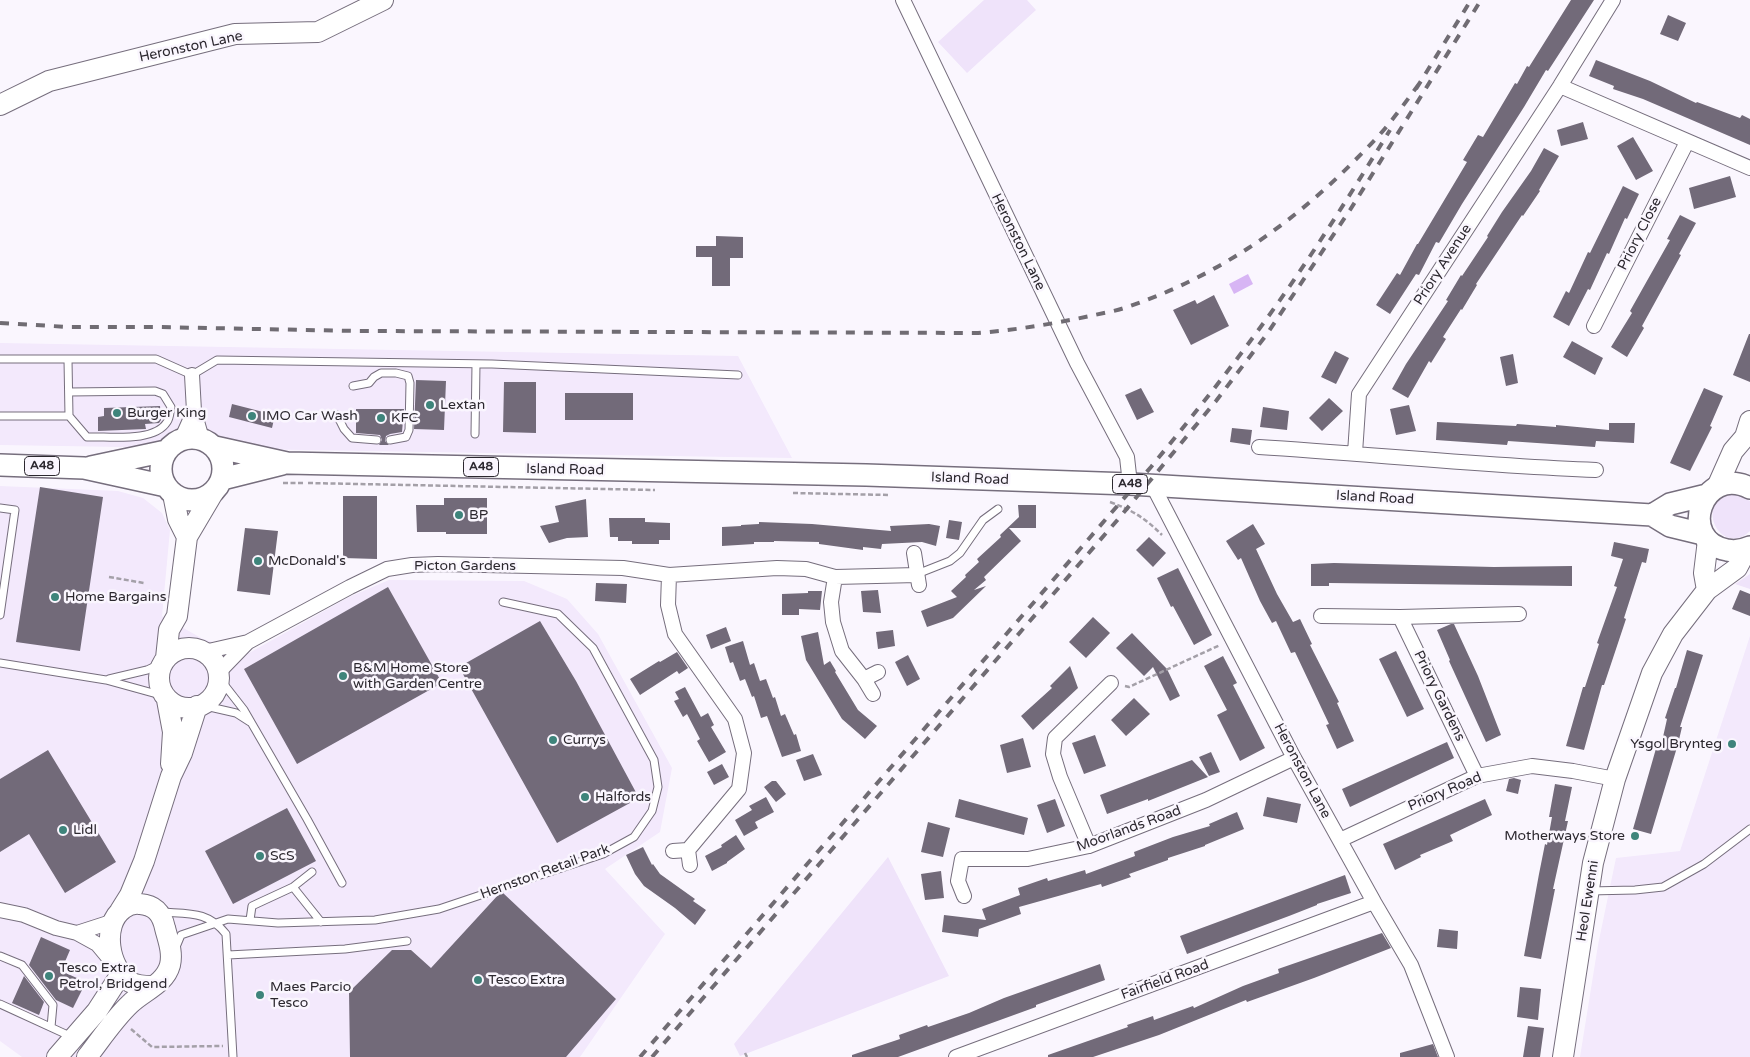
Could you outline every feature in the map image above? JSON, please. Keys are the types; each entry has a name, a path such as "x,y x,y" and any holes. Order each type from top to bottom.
{"main road":[{"name":"A48","path":"84,468 174,445 192,438 288,463"},
{"path":"209,443 221,456 224,465 218,486"},
{"path":"169,490 161,472 162,461 174,445"},
{"name":"Island Road","path":"288,463 866,475 1130,484 1652,515 1670,526 1705,537 1721,549 1733,551 1748,548"},
{"name":"A48","path":"0,465 84,468 169,490 184,499 195,500 204,499 218,486 288,463"},
{"path":"1652,515 1670,504 1735,483 1750,488"},
{"path":"1705,537 1700,524 1699,511 1712,491"}],"street":[{"name":"Heronston Lane","path":"0,105 49,81 235,34 318,32 383,0"},
{"name":"Heronston Lane","path":"903,0 1077,363 1127,457 1130,484"},
{"name":"Priory Avenue","path":"1355,453 1359,394 1560,86 1613,0"},
{"path":"1560,86 1750,168"},
{"name":"Priory Close","path":"1594,326 1687,142"},
{"path":"192,375 194,410 209,443"},
{"path":"174,445 194,410"},
{"path":"1712,491 1733,452 1748,438"},
{"path":"1259,447 1596,470"},
{"path":"171,776 173,732 166,698 159,684 158,675 164,661 169,630 177,616 187,537 218,486"},
{"name":"Heronston Lane","path":"1153,486 1294,758 1411,965 1447,1057"},
{"path":"169,490 178,519 187,537"},
{"path":"1705,537 1704,573 1707,590"},
{"name":"Heol Ewenni","path":"1563,1057 1593,863 1615,779 1652,673 1673,634 1707,590 1737,568 1748,548"},
{"path":"914,553 918,580"},
{"name":"Picton Gardens","path":"201,650 248,642 350,587 388,570 412,565 623,568 669,575 777,568 806,569 835,577 918,580"},
{"path":"669,575 668,605 675,634 735,719 744,753 739,789 688,850 672,851"},
{"path":"835,577 831,602 833,622 842,651 873,694"},
{"path":"1321,616 1400,617 1519,614"},
{"path":"166,698 179,706 189,708 199,706 212,696 217,688 218,675 215,663 183,630 177,616"},
{"name":"Priory Gardens","path":"1400,617 1477,776"},
{"name":"Picton Gardens","path":"218,675 248,642"},
{"path":"164,661 175,651 185,648 201,650"},
{"path":"864,679 878,672"},
{"path":"1089,846 1060,777 1054,754 1055,738 1111,683"},
{"path":"57,1057 98,1011 118,970 109,938 116,917 130,895 144,861 171,776 182,753 199,706"},
{"name":"Moorlands Road","path":"964,896 958,881 962,859 1028,859 1089,846 1206,800 1294,758"},
{"name":"Priory Road","path":"1340,840 1477,776 1532,766 1615,779"},
{"path":"688,850 690,865"},
{"path":"144,861 146,888 164,921 172,955"},
{"name":"Fairfield Road","path":"956,1057 1374,902"},
{"name":"Hernston Retail Park","path":"116,917 130,904 140,904 156,909"},
{"path":"0,910 24,915 56,928 77,933 98,944 130,982 152,986"},
{"path":"77,933 116,917"},
{"name":"Hernston Retail Park","path":"87,1057 131,1003 164,978 170,966 172,955"}],"lane":[{"path":"0,359 156,359 192,375 217,360 476,364 738,375"},
{"path":"68,360 69,416 87,436 144,436 154,433 168,422 171,406 163,394 156,391 70,392"},
{"path":"475,434 476,364"},
{"path":"353,386 369,383 381,373 396,373 408,376 410,383 409,430 406,437 390,440"},
{"path":"336,415 352,438 376,440"},
{"path":"0,416 69,416"},
{"path":"0,508 16,510 0,615"},
{"path":"918,580 960,553 983,520 998,509"},
{"name":"Hernston Retail Park","path":"172,955 182,935 228,919 278,923 375,920 439,909 603,854 634,836 652,811 658,787 654,760 593,648 558,614 503,602"},
{"path":"106,680 139,672 164,661"},
{"path":"0,663 106,680 166,698"},
{"path":"218,675 244,710 342,883"},
{"path":"199,706 236,713 252,724"},
{"path":"1589,891 1663,888 1704,864 1750,829"},
{"path":"250,920 252,906 294,887 312,872"},
{"path":"294,887 321,922"},
{"name":"Hernston Retail Park","path":"156,909 201,915 217,923"},
{"path":"217,923 226,934 233,1057"},
{"path":"228,955 345,949 407,941"},
{"path":"0,956 22,965 53,1005 51,1027"},
{"path":"0,1004 75,1039"}],"path":[{"path":"275,484 662,490"},
{"path":"784,493 895,495"},
{"path":"1110,502 1132,510 1150,523 1163,536"},
{"path":"109,577 144,583"},
{"path":"1111,683 1129,687 1233,639"},
{"path":"119,1016 146,1044 152,1047 232,1045"}],"shaded area":[{"path":"984,0 1027,0 1036,10 967,73 938,42"},
{"path":"1248,274 1253,284 1234,294 1229,284"},
{"path":"0,343 738,356 792,458 0,445"},
{"path":"0,486 118,491 143,498 162,513 170,530 162,616 203,639 249,653 349,597 389,580 524,581 567,599 598,634 672,768 660,832 605,869 665,934 580,1057 22,1057 0,1041"},
{"path":"1737,494 1750,501 1750,531 1739,538 1729,538 1720,533 1715,524 1713,514 1715,505 1723,497"},
{"path":"1750,574 1750,589 1735,584"},
{"name":"Ysgol Brynteg","path":"1750,636 1750,1057 1580,1057 1598,945 1616,858 1680,851"},
{"path":"888,857 949,976 740,1056 734,1044"}],"building":[{"path":"1571,0 1594,0 1548,71 1546,70 1439,243 1436,242 1419,275 1416,274 1390,314 1376,305 1397,273 1400,275 1467,162 1463,160 1478,135 1483,137 1515,83 1517,84 1527,66 1529,67"},
{"path":"1668,15 1686,23 1678,41 1660,34"},
{"path":"1596,60 1650,81 1696,103 1740,118 1742,115 1750,119 1750,145 1643,99 1613,89 1614,86 1589,76"},
{"path":"1583,122 1588,139 1561,146 1557,130"},
{"path":"1633,137 1653,171 1636,180 1617,146"},
{"path":"1544,148 1559,156 1540,191 1476,284 1462,310 1443,337 1446,339 1431,363 1429,361 1408,398 1392,389 1406,364 1448,301 1446,300 1461,275 1488,237"},
{"path":"1730,176 1736,197 1694,209 1689,188"},
{"path":"1623,186 1639,194 1627,219 1625,218 1609,254 1607,253 1590,290 1588,289 1569,326 1553,317 1566,291 1569,293 1588,252 1590,253"},
{"path":"1680,215 1696,223 1679,254 1681,255 1642,326 1644,328 1627,357 1611,347 1632,313 1630,311 1670,240 1667,239"},
{"path":"716,236 743,237 743,258 730,258 730,286 712,286 712,257 696,257 696,246 716,246"},
{"path":"1214,295 1229,326 1191,345 1173,310 1195,300 1197,304"},
{"path":"1750,334 1750,382 1733,375"},
{"path":"1572,341 1603,358 1595,375 1563,357"},
{"path":"1335,351 1349,358 1336,384 1321,377"},
{"path":"1513,354 1518,383 1506,386 1500,357"},
{"name":"Lextan","path":"416,380 446,381 444,430 414,429"},
{"path":"504,382 536,382 536,433 503,432"},
{"path":"1141,388 1154,412 1137,420 1125,395"},
{"path":"1704,388 1723,396 1710,426 1712,427 1690,471 1670,463"},
{"path":"565,393 633,393 633,420 565,420"},
{"path":"1329,398 1343,411 1322,431 1309,418"},
{"name":"IMO Car Wash","path":"232,404 275,415 272,428 229,417"},
{"path":"1409,405 1416,431 1396,435 1390,409"},
{"path":"160,406 161,420 159,423 145,424 146,429 98,431 98,417 104,416 104,408"},
{"path":"1263,407 1289,411 1287,430 1260,427"},
{"name":"KFC","path":"356,409 404,409 402,432 386,436 385,441 389,445 379,445 382,440 380,435 356,433"},
{"path":"1437,422 1516,426 1517,424 1556,427 1556,425 1609,430 1609,423 1635,423 1634,443 1596,441 1595,447 1508,441 1507,445 1436,440"},
{"path":"1232,428 1252,430 1250,445 1230,442"},
{"name":"Home Bargains","path":"40,487 103,497 80,651 16,642"},
{"path":"343,496 377,496 377,559 343,558"},
{"path":"444,498 487,498 487,534 417,532 416,505 444,505"},
{"path":"586,499 588,537 567,538 549,543 540,526 559,522 555,506"},
{"path":"1018,505 1036,505 1036,528 1009,528 1021,541 984,577 986,580 974,590 986,586 953,618 927,627 921,611 957,597 951,591 979,562 977,559 1019,517"},
{"path":"609,518 645,518 645,522 670,523 670,540 659,540 659,544 632,544 632,541 618,541 618,537 610,537"},
{"path":"949,520 962,522 959,540 946,538"},
{"path":"759,522 812,524 891,531 890,526 929,524 940,526 936,546 922,542 882,544 881,549 863,547 863,550 819,544 819,542 774,541 722,546 722,527 759,524"},
{"path":"1253,524 1265,544 1256,549 1277,594 1293,622 1300,619 1312,644 1310,645 1339,702 1337,703 1354,741 1337,749 1326,725 1329,724 1295,652 1291,653 1276,621 1272,623 1241,558 1238,560 1226,541"},
{"name":"McDonald's","path":"245,528 278,531 270,595 237,591"},
{"path":"1149,537 1166,553 1153,567 1136,550"},
{"path":"1614,542 1649,549 1646,563 1642,562 1624,618 1626,619 1604,685 1602,685 1584,750 1566,746 1583,687 1585,687 1599,644 1597,643 1617,587 1614,586 1623,559 1611,556"},
{"path":"1311,564 1494,567 1572,566 1572,586 1329,583 1329,586 1311,586"},
{"path":"1178,568 1212,635 1194,645 1173,606 1171,607 1157,578"},
{"path":"596,583 627,584 626,603 595,601"},
{"name":"B&M Home Store with Garden Centre","path":"388,587 442,683 297,764 244,669"},
{"path":"878,590 881,613 863,612 861,591"},
{"path":"1740,590 1750,594 1750,616 1732,609"},
{"path":"808,591 822,591 820,610 799,609 799,615 782,615 782,594 808,593"},
{"path":"1093,617 1110,633 1086,658 1069,642"},
{"path":"540,621 576,681 639,798 557,843 459,667"},
{"path":"1454,624 1478,676 1501,735 1486,742 1437,630"},
{"path":"726,627 731,641 711,649 706,635"},
{"path":"893,630 895,646 878,649 876,632"},
{"path":"818,632 824,665 830,661 858,710 877,726 865,739 842,719 806,660 801,636"},
{"path":"1132,633 1167,669 1180,696 1170,701 1153,667 1144,676 1116,648"},
{"path":"743,641 750,665 754,663 760,681 766,679 773,698 775,697 781,716 785,714 794,735 796,734 801,751 782,757 767,716 761,718 754,696 752,697 745,679 740,681 733,662 730,663 725,647"},
{"path":"1687,650 1703,655 1680,727 1682,727 1678,744 1651,834 1633,829 1657,745 1661,746 1667,719 1665,718"},
{"path":"1396,651 1424,709 1407,717 1379,659"},
{"path":"677,652 688,668 679,674 677,671 640,695 630,679"},
{"path":"908,655 920,679 907,686 895,662"},
{"path":"1223,656 1237,683 1233,685 1265,748 1240,761 1217,715 1227,710 1204,666"},
{"path":"1070,666 1078,688 1033,730 1021,716 1052,688 1050,686"},
{"path":"685,687 701,717 708,713 714,725 711,727 726,752 709,762 697,741 700,739 687,714 683,717 674,701 679,699 675,692"},
{"path":"1134,698 1150,714 1126,736 1111,720"},
{"path":"1095,735 1106,766 1084,774 1072,743"},
{"path":"1023,738 1031,767 1007,773 1000,745"},
{"path":"1447,742 1454,758 1350,807 1342,789"},
{"path":"48,750 116,862 65,893 29,834 0,852 0,779"},
{"path":"1211,752 1220,772 1209,776 1199,757"},
{"path":"813,754 822,775 804,781 796,760"},
{"path":"1192,760 1208,777 1148,801 1148,799 1107,814 1100,795"},
{"path":"722,764 729,777 714,785 707,772"},
{"path":"1509,779 1521,780 1518,794 1506,791"},
{"path":"772,781 776,781 786,794 776,802 764,787"},
{"path":"1555,784 1572,787 1565,821 1568,821 1553,889 1555,889 1541,959 1524,956 1545,844 1547,845 1552,817 1549,817"},
{"path":"766,797 774,812 755,822 758,828 744,836 735,820 752,810 749,806"},
{"path":"1267,797 1301,804 1297,823 1263,816"},
{"path":"959,799 1028,818 1024,835 955,817"},
{"path":"1055,799 1065,826 1047,833 1037,805"},
{"path":"1485,799 1492,815 1450,835 1453,841 1420,855 1421,857 1395,870 1383,844"},
{"name":"ScS","path":"287,808 316,861 233,904 205,851"},
{"path":"1237,812 1244,829 1205,846 1168,858 1168,860 1129,874 1131,877 1102,887 1101,884 1019,907 1021,914 979,929 978,937 942,932 944,915 986,920 982,909 1020,895 1018,888 1047,878 1048,881 1085,870 1086,874 1135,856 1134,852 1173,837 1210,826 1209,824"},
{"path":"928,822 950,828 943,857 921,852"},
{"path":"736,835 745,849 727,863 712,871 705,856 722,847 721,845"},
{"path":"643,847 652,865 660,874 695,899 693,901 706,910 695,925 644,886 635,874 626,855"},
{"path":"941,871 944,898 925,900 921,874"},
{"path":"1345,875 1351,893 1317,904 1187,954 1180,936"},
{"name":"Tesco Extra","path":"503,893 616,999 566,1057 350,1057 349,992 392,950 411,950 431,968 499,894"},
{"path":"1439,929 1458,931 1457,949 1437,947"},
{"path":"1382,933 1391,948 1314,978 1247,1002 1246,1000 1159,1035 1093,1057 1048,1057 1048,1055 1128,1027 1127,1025 1153,1016 1154,1020 1193,1006 1194,1008 1243,986 1279,973 1278,969"},
{"name":"Tesco Extra Petrol, Bridgend","path":"41,937 70,950 61,971 86,982 73,1008 56,1000 29,965"},
{"path":"1100,964 1105,980 1036,1005 1036,1007 898,1057 852,1057 852,1055 900,1039 899,1035 969,1013 1004,998"},
{"path":"24,976 44,1002 39,1015 12,1003"},
{"path":"1520,987 1541,989 1538,1020 1517,1017"},
{"path":"1528,1026 1544,1028 1540,1057 1523,1057"},
{"path":"1433,1044 1438,1057 1400,1057 1400,1053"}],"railway":[{"path":"1416,89 1471,0"},
{"path":"652,1057 1120,517 1216,401 1267,334 1350,210 1481,0"},
{"path":"0,323 69,327 358,331 978,333 1048,324 1120,309 1163,293 1227,262 1285,222 1339,176 1393,119 1419,84"},
{"path":"640,1057 1177,435 1242,353 1290,286 1390,130"}],"place":[{"name":"Lextan","path":"430,405"},
{"name":"Burger King","path":"117,413"},
{"name":"IMO Car Wash","path":"252,416"},
{"name":"KFC","path":"381,418"},
{"name":"BP","path":"459,515"},
{"name":"McDonald's","path":"258,561"},
{"name":"Home Bargains","path":"55,597"},
{"name":"B&M Home Store with Garden Centre","path":"343,676"},
{"name":"Currys","path":"553,740"},
{"name":"Ysgol Brynteg","path":"1732,744"},
{"name":"Halfords","path":"585,797"},
{"name":"Lidl","path":"63,830"},
{"name":"Motherways Store","path":"1635,836"},
{"name":"ScS","path":"260,856"},
{"name":"Tesco Extra Petrol, Bridgend","path":"49,976"},
{"name":"Tesco Extra","path":"478,980"},
{"name":"Maes Parcio Tesco","path":"260,995"}]}
